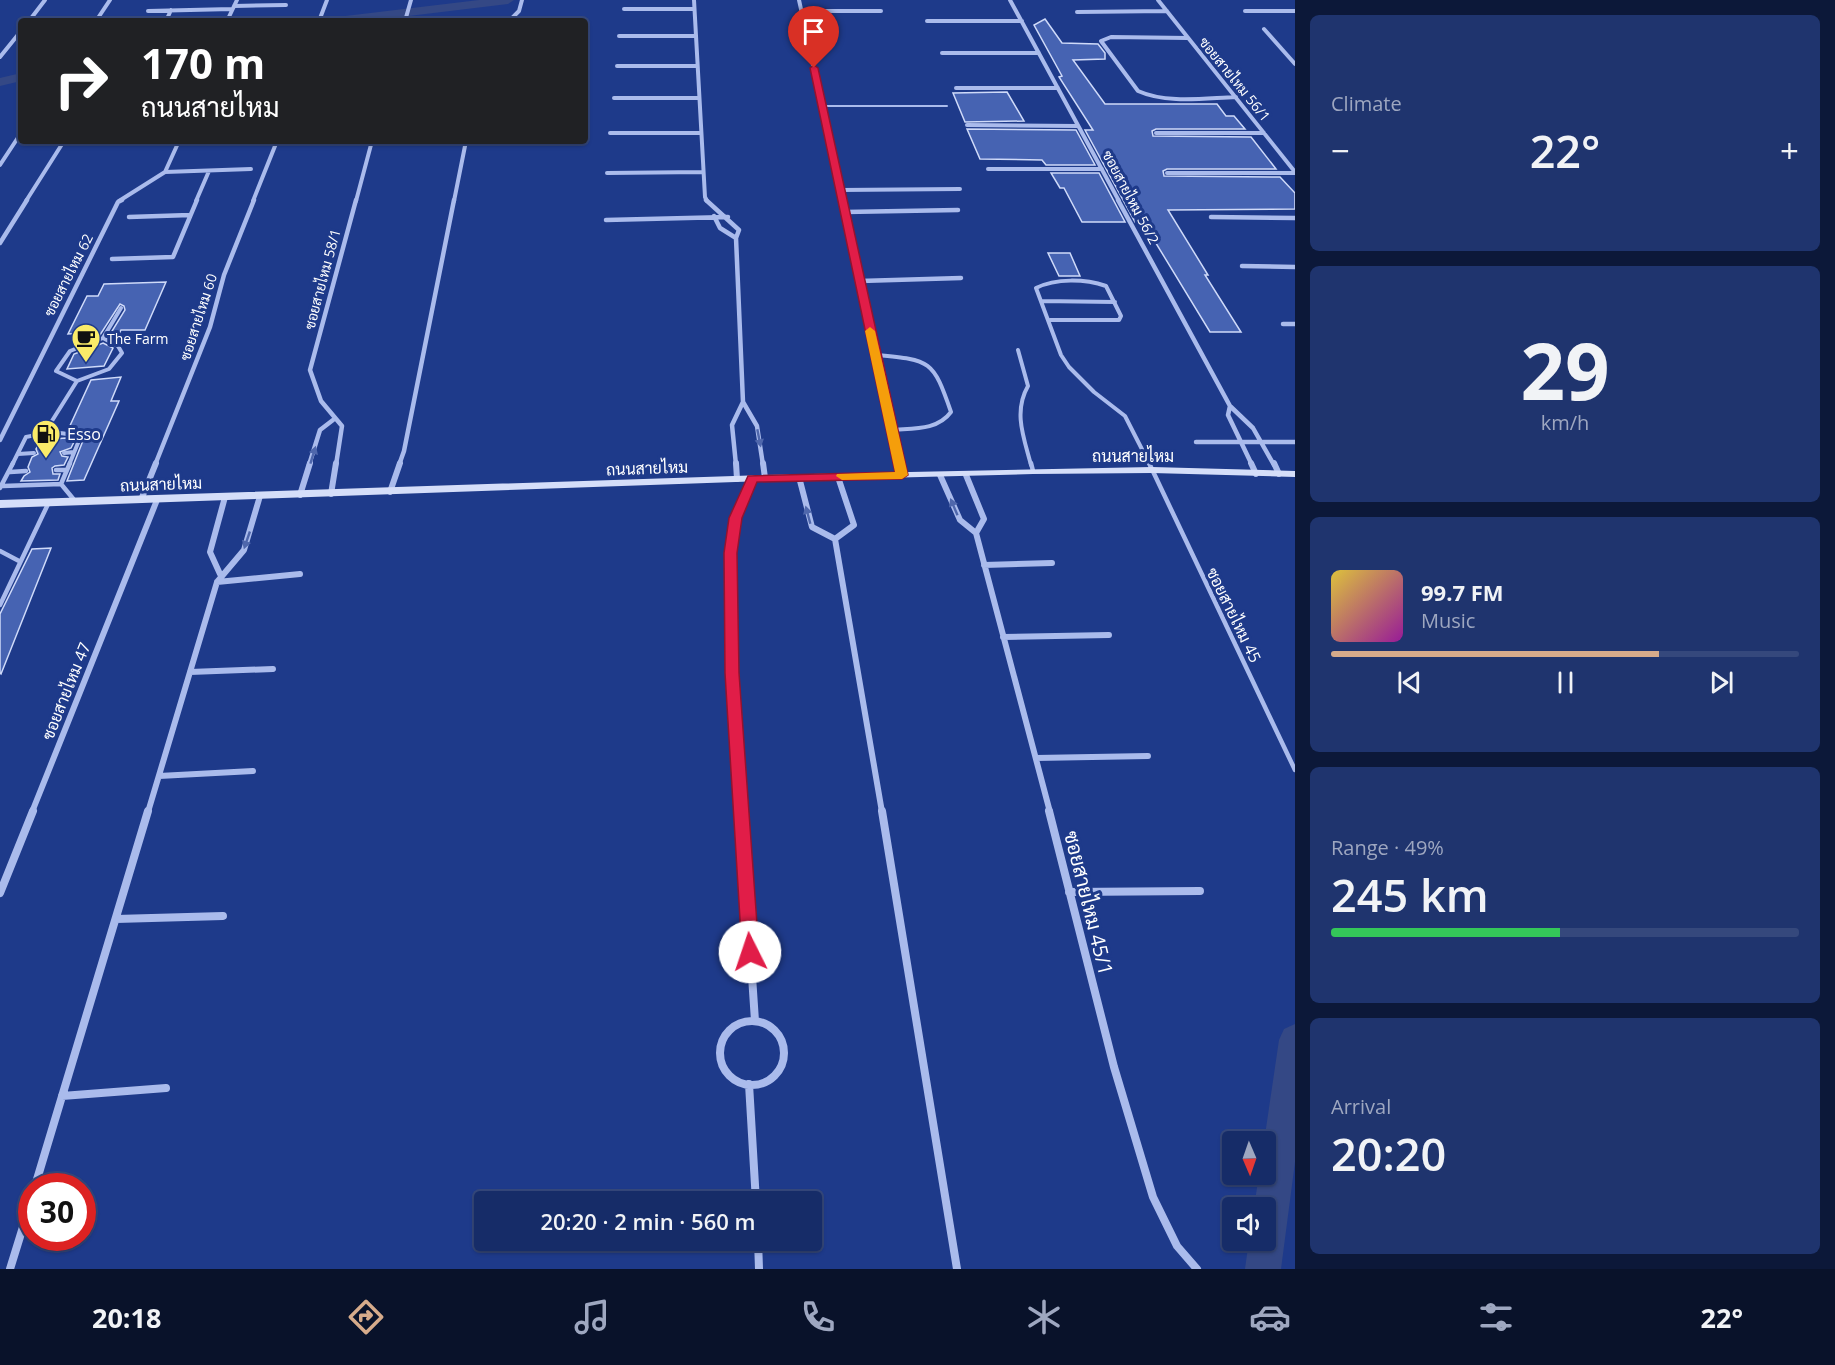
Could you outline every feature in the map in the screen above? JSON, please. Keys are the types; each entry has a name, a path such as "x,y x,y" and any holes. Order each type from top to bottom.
{"main road":[{"name":"ถนนสายไหม","path":"0,504 752,478 966,475 1034,471 1152,470 1295,474"}],"street":[{"path":"30,18 45,0"},
{"path":"98,18 110,0"},
{"path":"228,18 237,0"},
{"path":"320,18 327,0"},
{"path":"407,18 411,0"},
{"path":"694,0 698,98 706,200 717,212 728,217 738,227 736,238 743,402 757,426 765,478"},
{"path":"799,0 902,475"},
{"name":"ซอยสายไหม 56/2","path":"1010,0 1230,406 1243,415 1263,442 1279,474"},
{"name":"ซอยสายไหม 56/1","path":"1158,0 1295,173"},
{"path":"511,18 519,11 521,2"},
{"path":"148,10 286,5"},
{"path":"624,9 694,9"},
{"path":"167,18 171,10"},
{"path":"802,11 881,11"},
{"path":"1077,12 1167,11"},
{"path":"1245,11 1295,11"},
{"path":"927,21 1022,21"},
{"path":"1264,29 1295,64"},
{"path":"0,57 18,34"},
{"path":"619,36 695,36"},
{"path":"1188,38 1111,38 1101,41 1138,92 1143,95 1236,97"},
{"path":"942,53 1039,52"},
{"path":"617,66 697,66"},
{"path":"956,88 1058,88"},
{"path":"614,98 698,98"},
{"path":"967,125 1078,126"},
{"path":"1156,132 1264,133"},
{"path":"610,133 701,133"},
{"path":"0,165 18,138"},
{"path":"0,243 62,144"},
{"path":"178,144 165,172 251,169"},
{"name":"ซอยสายไหม 60","path":"141,500 210,327 224,275 276,144"},
{"name":"ซอยสายไหม 58/1","path":"332,494 342,426 333,420 311,378 310,370 371,144"},
{"path":"390,492 404,451 465,144"},
{"path":"988,169 1102,169"},
{"path":"112,259 173,258 209,171"},
{"name":"ซอยสายไหม 62","path":"0,440 118,202 165,172"},
{"path":"607,173 703,172"},
{"path":"1167,173 1295,173"},
{"path":"840,190 960,189"},
{"path":"845,212 958,210"},
{"path":"714,219 717,212"},
{"path":"129,217 190,215"},
{"path":"606,220 728,217"},
{"path":"1211,217 1295,218"},
{"path":"714,219 720,228 736,238"},
{"path":"1242,266 1295,267"},
{"path":"860,282 961,278"},
{"path":"1283,324 1295,324"},
{"path":"737,479 732,425 743,402"},
{"name":"ซอยสายไหม 56/2","path":"1230,406 1228,415 1256,474"},
{"path":"300,495 320,430 333,420"},
{"path":"1196,442 1295,442"},
{"name":"ซอยสายไหม 45/1","path":"940,475 960,520 976,533 1114,1067 1153,1197 1177,1246 1197,1269"},
{"name":"ซอยสายไหม 45/1","path":"966,475 984,519 976,533"},
{"path":"799,477 812,527 835,539"},
{"path":"835,539 854,525 838,477"},
{"path":"752,478 736,518 731,553 732,673 755,1021"},
{"path":"219,578 210,552 225,496"},
{"path":"39,1173 219,578 238,560 246,545 260,496"},
{"name":"ซอยสายไหม 47","path":"0,893 157,500"},
{"path":"835,539 876,768 957,1269"},
{"path":"984,565 1052,563"},
{"path":"219,578 300,574"},
{"path":"1003,638 1109,635"},
{"path":"190,672 273,669"},
{"path":"1036,758 1148,756"},
{"path":"159,776 253,771"},
{"path":"1069,892 1200,891"},
{"path":"116,919 223,916"},
{"path":"755,1021 766,1025 781,1041 784,1052 784,1062 779,1072 771,1080 761,1084 738,1081 729,1074 720,1053 725,1033 733,1026 755,1021"},
{"path":"749,1084 755,1191"},
{"path":"62,1096 166,1089"},
{"path":"10,1269 18,1243"},
{"path":"758,1251 759,1269"}],"lane":[{"path":"822,106 947,106"},
{"path":"1050,320 1119,321 1121,318 1115,303 1106,286 1092,282 1050,282 1036,288 1041,301 1115,303"},
{"name":"ซอยสายไหม 45","path":"1041,301 1050,320 1061,355 1069,367 1094,392 1125,416 1295,770"},
{"path":"77,381 56,371 61,362 70,351 103,338 122,308"},
{"path":"45,432 77,381 109,371 117,364 122,353 118,346 103,338"},
{"path":"1018,350 1028,386 1022,394 1018,410 1034,471"},
{"path":"876,355 928,363 936,370 951,412 947,419 938,424 891,430"},
{"path":"2,487 26,437 45,432 76,435 80,438 61,484"},
{"path":"64,453 74,452"},
{"path":"18,454 34,453"},
{"path":"56,470 66,470"},
{"path":"10,472 26,471"},
{"path":"2,487 61,484"},
{"path":"61,484 75,501"},
{"path":"0,604 48,502"},
{"path":"0,551 19,561"}],"building":[{"path":"1045,19 1062,43 1098,44 1105,53 1105,59 1073,60 1105,104 1217,104 1226,116 1234,116 1245,129 1156,129 1152,131 1153,136 1251,137 1276,169 1167,169 1163,171 1164,176 1280,177 1295,193 1295,209 1168,210 1241,332 1210,332 1151,235 1148,235 1140,222 1135,222 1085,130 1093,130 1059,77 1062,76 1034,25"},
{"path":"1007,92 1024,121 965,122 953,93"},
{"path":"967,129 1076,130 1095,165 1046,165 1042,160 980,159"},
{"path":"1051,173 1099,173 1125,222 1082,222 1064,188 1060,188"},
{"path":"1048,253 1070,253 1080,276 1059,276"},
{"path":"166,282 145,330 121,330 116,340 109,336 125,310 120,304 100,335 80,343 85,333 68,334 87,296 98,296 104,284"},
{"path":"103,343 113,348 104,366 67,369 74,354"},
{"path":"121,377 111,401 119,401 84,480 67,481 84,438 81,434 68,430 91,380"},
{"path":"66,438 75,440 71,448 60,452 62,456 68,457 64,465 52,468 53,474 60,474 58,480 21,481 30,472 28,467 32,457 38,454 36,449 41,440"},
{"path":"51,548 1,674 0,614 32,549"}],"waterway":[{"path":"361,18 508,0"},
{"path":"0,82 18,78"},
{"path":"1263,1269 1295,1040"}],"slow traffic":[{"path":"842,476 902,475 870,331"}],"place":[{"name":"The Farm","path":"86,364"},
{"name":"Esso","path":"46,460"}],"route":[{"path":"750,952 732,673 731,553 736,518 752,478 902,475 814,68"}]}
